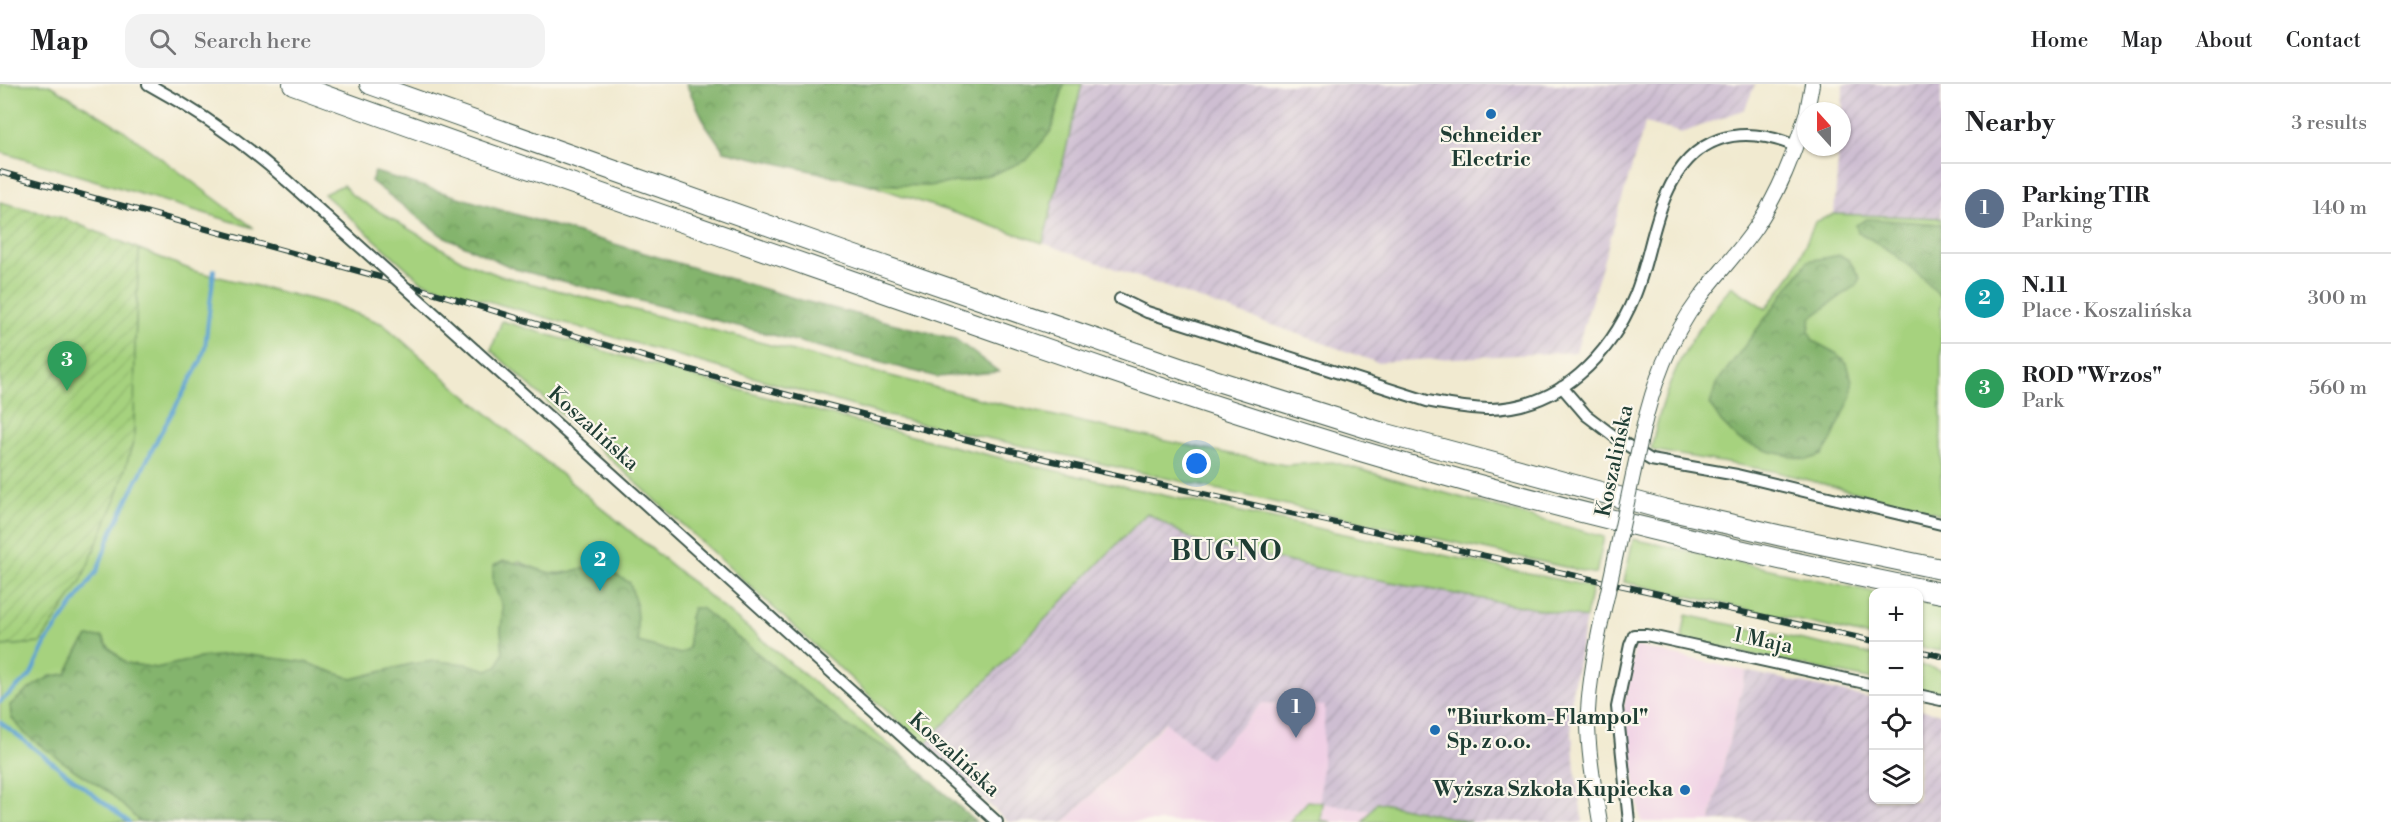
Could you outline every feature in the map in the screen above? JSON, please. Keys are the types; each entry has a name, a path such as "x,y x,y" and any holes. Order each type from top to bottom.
{"highway":[{"path":"293,84 418,130 1065,355 1301,433 1443,475 1652,531 1941,593"},
{"path":"370,84 926,281 1214,380 1372,429 1546,479 1663,508 1782,536 1941,569"}],"street":[{"name":"Koszalińska","path":"148,84 186,104 222,128 285,180 997,822"},
{"path":"1808,102 1812,84"},
{"path":"1120,298 1146,312 1427,400 1463,408 1491,409 1520,405 1546,397 1588,368 1616,334 1635,294 1665,195 1678,171 1694,152 1717,139 1746,134 1773,137 1796,146 1797,143"},
{"name":"Koszalińska","path":"1600,822 1592,769 1588,712 1593,663 1651,394 1662,363 1679,329 1699,299 1756,228 1786,173 1796,146"},
{"path":"1562,387 1586,415 1651,460 1737,475 1941,524"},
{"name":"1 Maja","path":"1629,822 1617,707 1632,640 1639,633 1869,684"},
{"path":"1923,696 1941,700"}],"shaded area":[{"path":"1082,84 1755,84 1745,109 1682,133 1645,123 1576,352 1376,362 1043,243"},
{"path":"1843,84 1941,84 1941,218 1834,214 1838,156 1851,156 1851,102 1843,102"},
{"path":"1147,513 1195,541 1331,571 1586,618 1572,693 1571,719 1575,769 1583,822 1451,822 1320,803 1325,706 1262,703 1210,759 1165,722 1064,822 1008,822 924,745"},
{"path":"1635,646 1746,671 1710,820 1716,822 1641,822 1623,710"},
{"path":"1746,671 1869,698 1869,804 1923,804 1923,710 1941,714 1941,822 1710,821"},
{"path":"1262,703 1325,705 1451,822 1064,822 1166,722 1210,759"}],"green space":[{"path":"0,84 52,86 122,129 254,228 0,152"},
{"path":"686,84 1064,84 1051,131 1027,160 996,173 928,186 868,184 724,151 706,125"},
{"path":"1064,84 1082,84 1043,243 868,184 928,186 963,181 996,173 1026,160 1051,131"},
{"path":"375,172 804,301 955,339 999,372 937,377 515,269 441,235 371,181"},
{"path":"343,185 353,196 463,261 498,275 992,402 1285,465 1333,462 1604,537 1596,574 888,416 422,282 324,194"},
{"path":"0,202 63,218 139,249 134,439 116,499 81,581 40,643 0,646"},
{"path":"1834,214 1941,218 1941,514 1773,471 1651,450 1665,398 1675,372 1697,332 1731,286 1766,309 1794,271 1815,222"},
{"path":"1867,219 1941,224 1941,297 1902,261 1858,232 1856,225"},
{"path":"139,249 194,271 331,304 383,324 454,386 909,761 847,726 751,648 690,617 689,648 680,654 638,642 636,604 579,569 555,573 518,561 493,582 503,608 501,630 503,653 497,667 487,670 466,664 411,664 352,679 330,671 205,657 156,668 126,663 102,637 78,650 66,674 50,676 10,705 74,770 109,792 140,822 0,822 0,646 40,643 135,343"},
{"path":"1840,255 1849,260 1860,278 1856,285 1811,318 1809,331 1813,341 1836,353 1847,363 1852,381 1852,395 1832,439 1822,455 1807,460 1768,451 1739,440 1721,422 1710,405 1716,384 1808,261"},
{"path":"502,321 724,386 948,445 1189,501 1592,587 1586,618 1331,571 1195,541 1147,513 924,745 491,350"},
{"path":"1633,539 1869,591 1869,636 1624,582"},
{"path":"504,561 552,573 564,574 592,568 618,575 630,583 636,604 638,642 680,654 689,648 690,617 693,608 701,608 847,726 909,761 976,822 140,822 109,792 25,734 11,717 10,705 29,689 49,678 66,674 78,650 88,637 102,637 109,648 126,663 156,668 205,657 241,654 305,662 352,679 411,664 435,661 466,664 487,670 497,667 503,653 501,630 503,608 493,582 493,566"},
{"path":"1923,603 1941,606 1941,651 1923,648"},
{"path":"1686,615 1869,654 1869,679 1682,640"},
{"path":"1923,666 1941,670 1941,694 1923,690"},
{"path":"1308,801 1323,803 1321,820 1332,822 1289,822"},
{"path":"1377,802 1471,822 1363,822"}],"waterway":[{"path":"0,702 30,676 46,642 97,571 112,531 158,438 201,361 205,347 214,270"},
{"path":"0,722 129,822"}],"railway":[{"path":"0,172 405,284 672,365 854,412 1053,461 1869,640"},
{"path":"1923,652 1941,656"}],"place":[{"name":"Schneider Electric","path":"1491,114"},
{"name":"ROD \"Wrzos\"","path":"67,391"},
{"name":"N.11","path":"600,591"},
{"name":"\"Biurkom-Flampol\" Sp. z o.o.","path":"1435,730"},
{"name":"Parking TIR","path":"1296,738"},
{"name":"Wyższa Szkoła Kupiecka","path":"1685,790"}],"district":[{"name":"BUGNO","path":"1227,552"}]}
